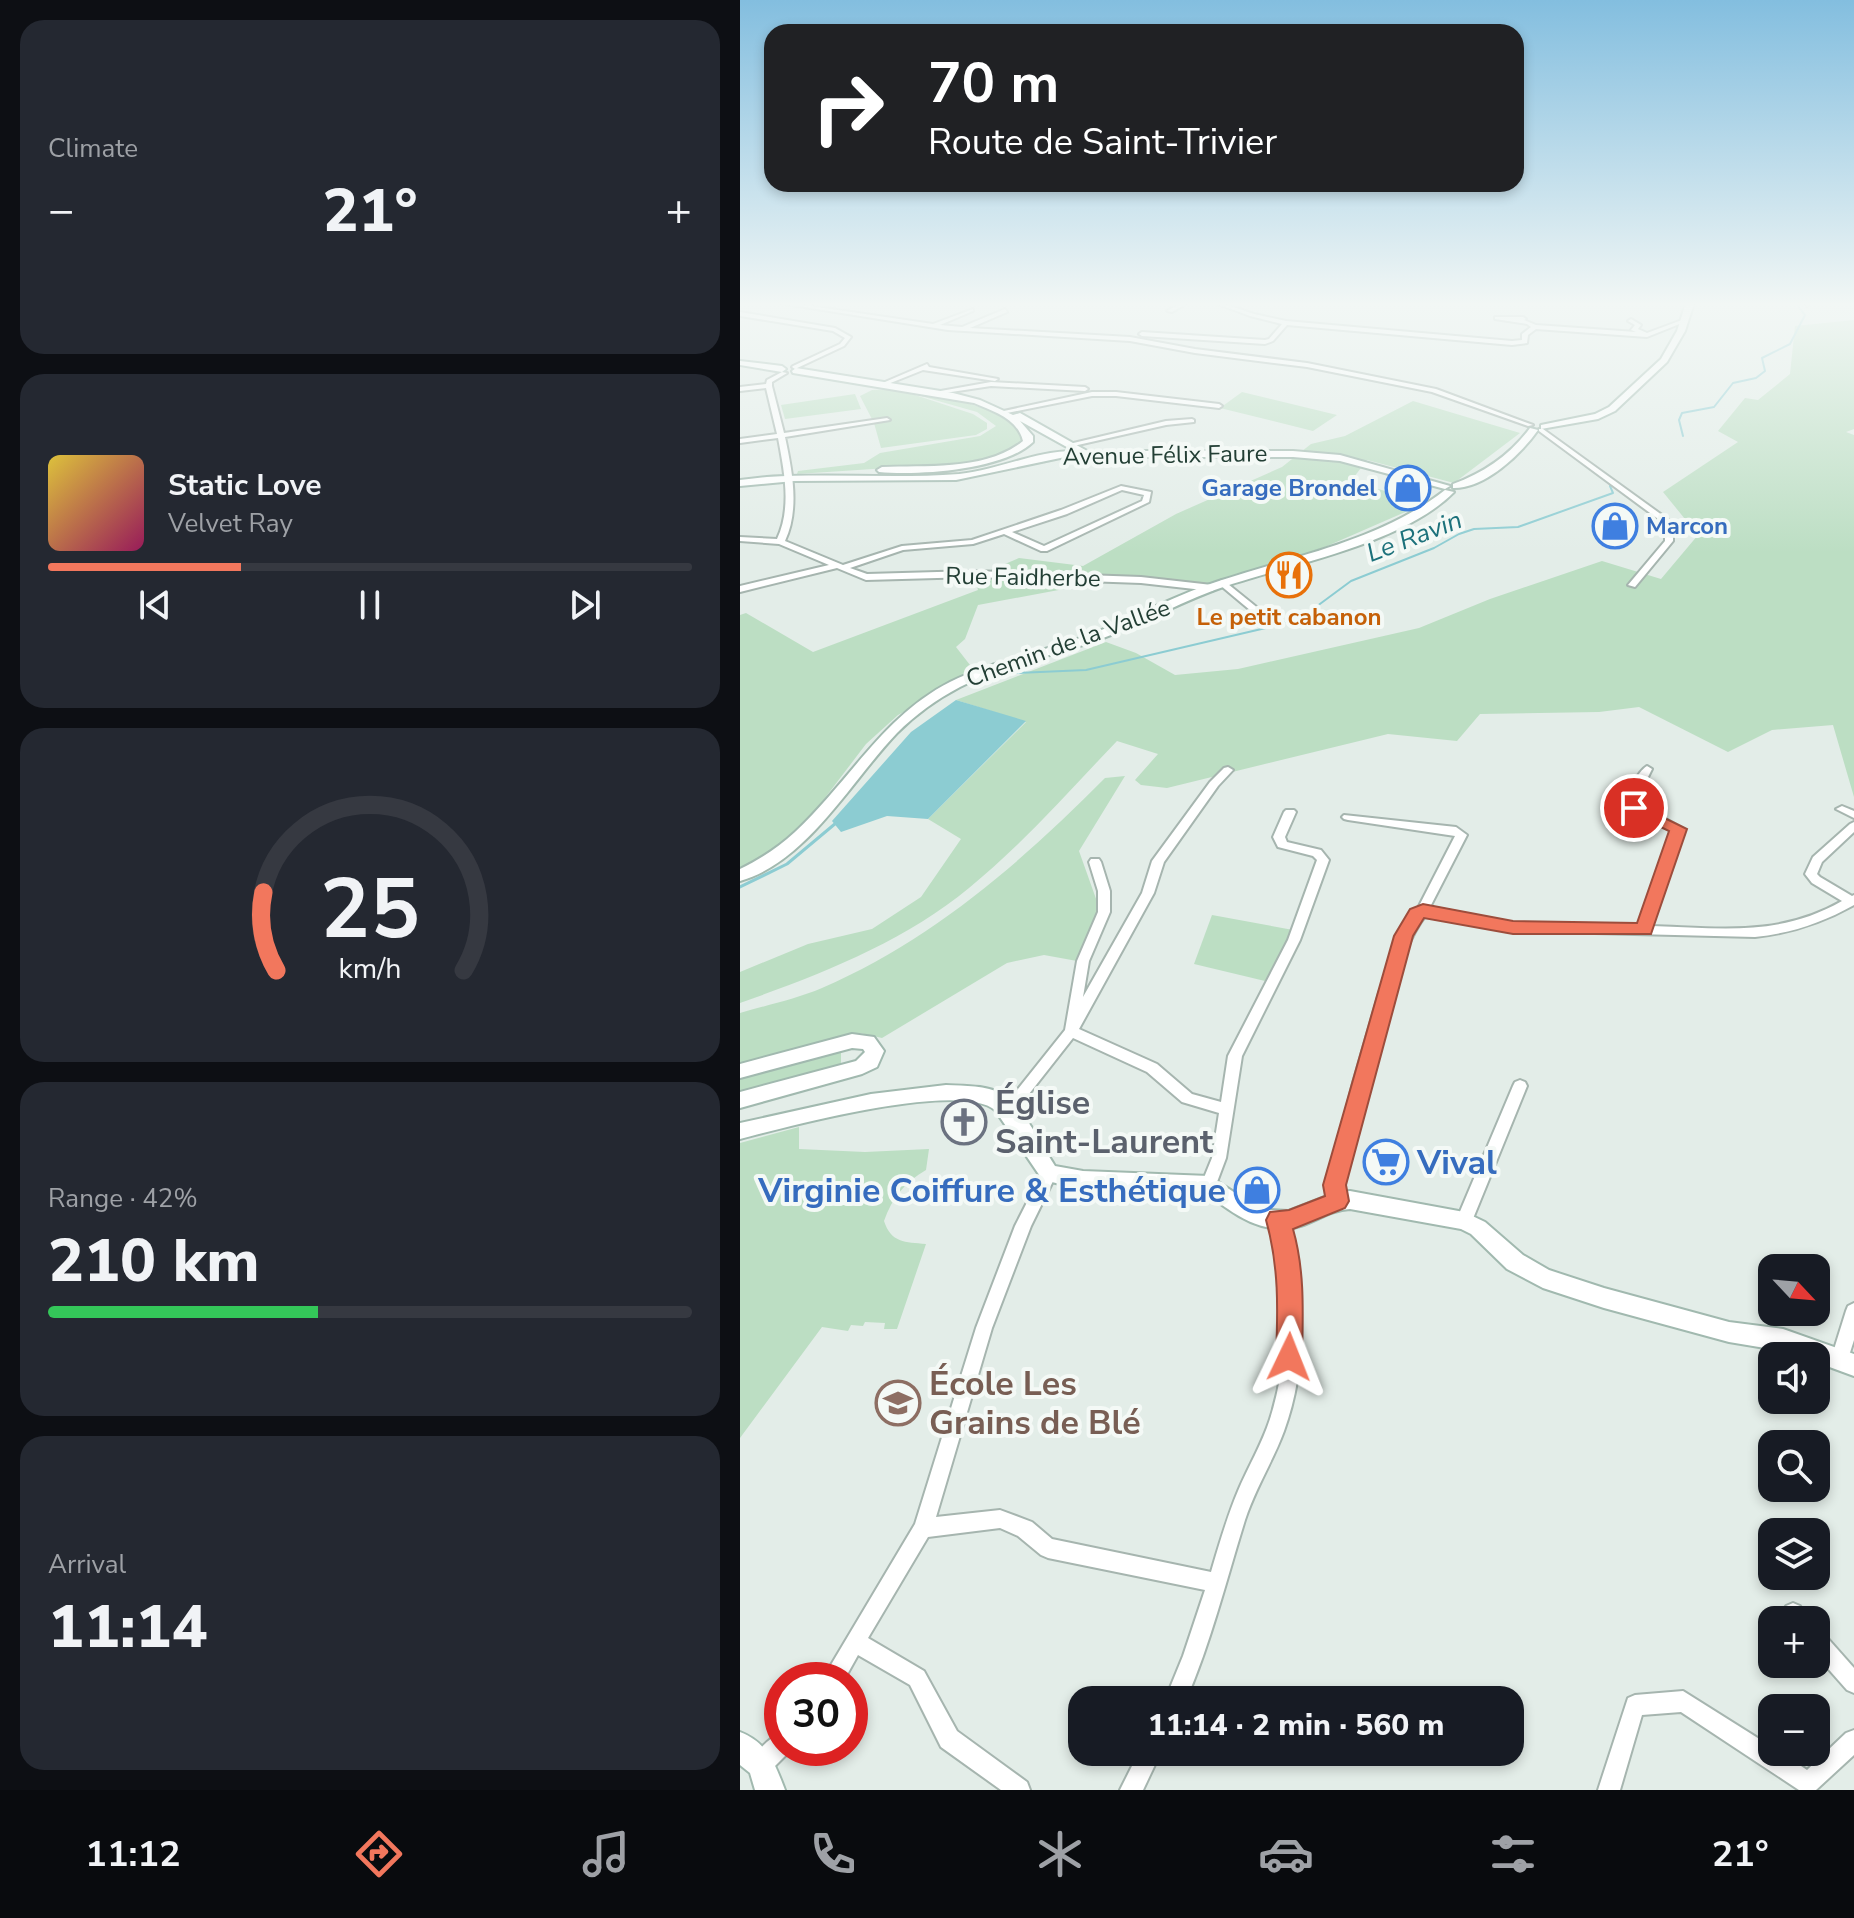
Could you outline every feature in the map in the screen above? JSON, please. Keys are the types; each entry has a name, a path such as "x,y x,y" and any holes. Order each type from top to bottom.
{"street":[{"path":"740,389 764,387"},
{"path":"769,387 788,477 786,526 780,542"},
{"path":"893,387 938,392 1019,415 1084,454"},
{"path":"938,392 974,387"},
{"path":"1032,387 1088,390"},
{"path":"1413,387 1447,394 1537,428 1669,523 1669,541 1632,585"},
{"path":"1450,488 1487,474 1508,459 1537,428 1598,416 1612,409 1636,387"},
{"path":"1004,413 1092,394 1219,406"},
{"path":"826,478 836,473 957,465 1003,457 1016,452 1028,442 1025,430 1004,413"},
{"path":"740,441 887,420"},
{"path":"1069,445 1166,423 1192,421"},
{"name":"Avenue Félix Faure","path":"740,483 788,477 920,479 971,476 1049,456 1084,454 1293,454 1340,458 1450,488"},
{"path":"740,589 839,567 902,548 973,542 1121,488 1148,494 1145,502 1044,549 1005,532"},
{"name":"Chemin de la Vallée","path":"740,876 784,852 819,817 852,773 903,717 953,685 1098,635 1218,585 1355,540 1414,515 1450,488"},
{"name":"Rue Faidherbe","path":"740,539 780,542 860,576 877,578 1004,575 1218,585"},
{"path":"1218,585 1272,624"},
{"path":"1645,930 1678,829 1632,805 1647,769"},
{"path":"1009,1109 1071,1031 1148,893 1158,861 1214,784 1228,770"},
{"path":"1842,809 1854,815"},
{"path":"1209,1185 1219,1158 1224,1109 1235,1056 1294,940 1323,860 1317,853 1282,844 1279,837 1290,812"},
{"path":"1337,1201 1335,1185 1404,936 1423,910 1461,835 1456,831 1348,817"},
{"path":"1423,910 1513,927 1775,931 1819,921 1853,900 1816,880 1811,874 1817,860 1854,826"},
{"path":"1071,1031 1083,961 1104,912 1104,891 1095,862"},
{"path":"1071,1031 1152,1068 1187,1098 1224,1109"},
{"path":"740,1071 852,1041 868,1042 875,1051 870,1062 862,1067 740,1100"},
{"path":"1464,1221 1520,1086"},
{"path":"740,1131 832,1109 908,1096 981,1093 1009,1109 1049,1173 1083,1179 1209,1185 1239,1206 1267,1219 1289,1220 1337,1201 1350,1200 1464,1221 1478,1228 1515,1262 1543,1278 1729,1332 1783,1340 1847,1362 1854,1311"},
{"path":"843,1662 923,1528 984,1328 1023,1226 1049,1173"},
{"path":"1181,1686 1192,1663 1241,1505 1280,1418 1288,1375 1291,1293 1288,1252 1278,1220"},
{"path":"923,1528 1000,1519 1025,1529 1048,1548 1216,1583"},
{"path":"855,1642 917,1678 949,1739 1019,1790"},
{"path":"1830,1656 1854,1683"},
{"path":"1609,1790 1635,1705 1683,1701 1808,1787 1854,1741"},
{"path":"1131,1790 1143,1766"}],"green space":[{"path":"1775,387 1854,387 1854,429 1846,432 1854,435 1854,797 1833,725 1772,730 1728,752 1639,707 1599,712 1480,714 1457,741 1388,734 1167,788 1141,785 1135,780 1158,754 1117,741 1008,854 944,907 860,955 740,1003 740,972 808,944 872,929 921,897 961,839 928,819 1026,722 956,700 1106,642 1136,653 1175,675 1238,669 1419,628 1490,599 1602,561 1661,579 1698,535 1663,492 1738,442 1718,431 1745,398 1758,400"},
{"path":"892,389 944,397 982,408 1013,425 1023,437 1018,446 1007,453 964,463 797,474 798,471 864,463 880,453 980,436 996,426 977,412 903,391 973,414 987,423 987,429 976,435 881,448 874,423 860,396 872,390"},
{"path":"1242,392 1337,415 1313,431 1220,408"},
{"path":"855,394 861,409 785,419 781,405"},
{"path":"1413,401 1520,433 1454,483 1367,460 1351,481 1426,503 1325,547 1214,584 1096,583 978,605 965,639 956,647 977,674 898,715 866,744 796,836 740,871 740,615 746,613 813,652 978,590 974,577 1019,558 1083,566 1176,514 1282,467 1311,444 1345,436"},
{"path":"1125,776 1079,851 1100,910 1077,961 1044,955 1007,963 882,1038 860,1033 841,1040 841,1070 780,1080 740,1093 740,1013 822,988 901,947 938,923 1008,869 1105,778"},
{"path":"1212,915 1293,930 1265,981 1194,964"},
{"path":"799,1127 799,1149 865,1152 929,1149 926,1170 900,1191 884,1221 895,1237 905,1242 926,1244 897,1329 884,1329 885,1323 865,1322 863,1326 851,1325 848,1331 822,1327 740,1438 740,1143"}],"water":[{"path":"956,700 1026,721 928,819 887,816 841,832 832,821 911,732"}],"waterway":[{"name":"Le Ravin","path":"1683,436 1679,420 1682,413 1714,407 1730,387"},
{"name":"Le Ravin","path":"1277,625 1305,615 1351,581 1434,548 1459,534 1474,529 1518,527 1613,493 1610,486"},
{"name":"Le Ravin","path":"1017,673 1086,670 1270,627"},
{"name":"Le Ravin","path":"740,887 787,864 836,823"}],"place":[{"name":"Garage Brondel","path":"1408,488"},
{"name":"Marcon","path":"1615,526"},
{"name":"Le petit cabanon","path":"1289,575"},
{"name":"Église Saint-Laurent","path":"964,1122"},
{"name":"Vival","path":"1386,1162"},
{"name":"Virginie Coiffure & Esthétique","path":"1257,1190"},
{"name":"École Les Grains de Blé","path":"898,1403"}],"route":[{"path":"1289,1357 1291,1293 1288,1252 1278,1220 1289,1220 1337,1201 1335,1185 1375,1035 1404,936 1417,914 1423,910 1484,924 1513,927 1645,930 1678,829 1634,808"}]}
